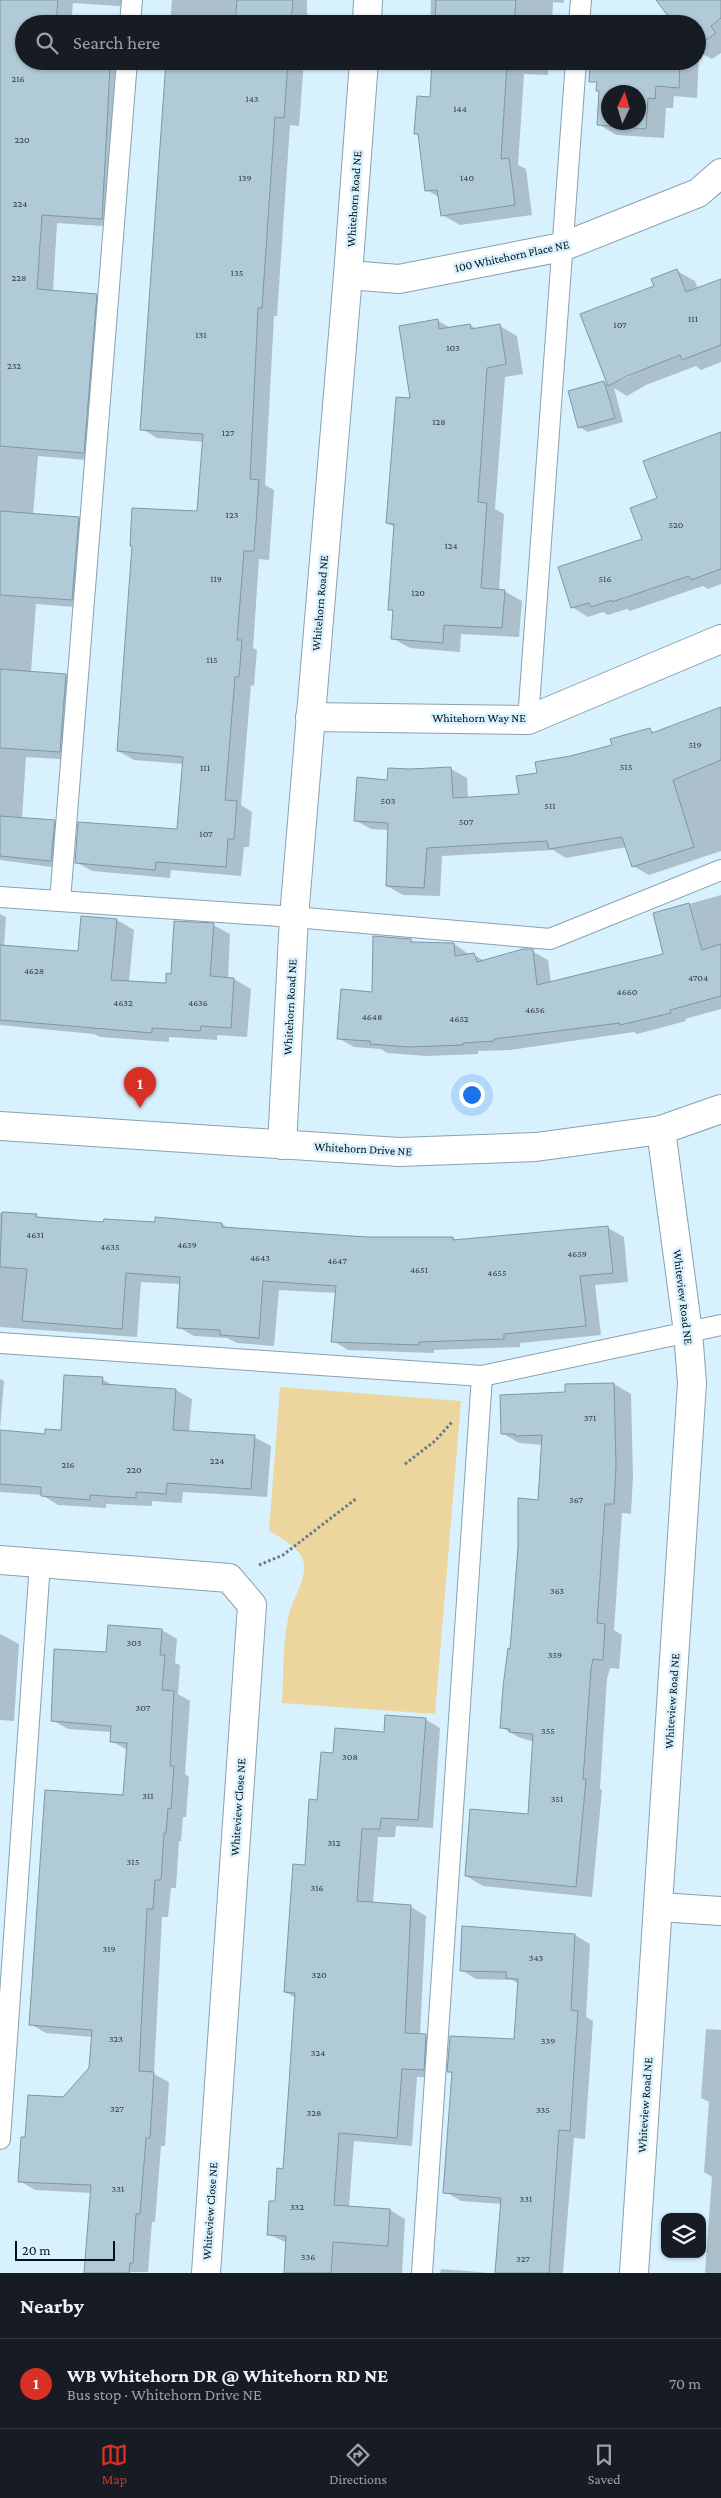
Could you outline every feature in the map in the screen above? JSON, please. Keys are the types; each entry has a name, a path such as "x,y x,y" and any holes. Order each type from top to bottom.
{"street":[{"path":"367,15 368,0"},
{"name":"Whitehorn Road NE","path":"282,1145 294,917 363,70"},
{"name":"100 Whitehorn Place NE","path":"348,275 399,280 562,247 698,193 721,173"},
{"name":"Whitehorn Way NE","path":"310,717 528,720 721,638"},
{"name":"Whitehorn Drive NE","path":"0,1126 399,1152 536,1147 661,1130 721,1109"},
{"name":"Whiteview Road NE","path":"634,2273 692,1383 688,1332 661,1130"},
{"path":"0,1560 229,1578"},
{"name":"Whiteview Close NE","path":"206,2273 252,1605 229,1578"},
{"path":"658,1907 721,1911"}],"lane":[{"path":"131,15 132,0"},
{"path":"580,15 581,0"},
{"path":"60,901 126,70"},
{"path":"528,720 575,70"},
{"path":"0,897 294,917 550,939 721,870"},
{"path":"0,1343 482,1376 721,1325"},
{"path":"422,2273 481,1416 482,1376"},
{"path":"0,2138 40,1563"}],"path":[{"path":"405,1464 435,1441 458,1414 481,1416"},
{"path":"229,1578 284,1555 356,1498"}],"shaded area":[{"path":"280,1387 461,1401 435,1714 282,1703 286,1629 290,1612 303,1578 304,1564 295,1548 269,1531"}],"building":[{"path":"0,0 58,0 57,15 15,15 15,70 110,70 102,219 42,215 37,289 97,294 84,453 0,446"},
{"path":"237,0 293,0 292,15 236,15"},
{"path":"436,0 516,0 515,15 435,15"},
{"path":"656,0 721,0 721,18 711,26 716,33 706,40 706,15 667,15"},
{"path":"165,70 287,70 284,118 275,117 262,308 258,308 250,479 259,480 254,551 244,551 237,640 242,640 239,677 235,677 225,800 237,801 234,839 228,839 226,867 156,862 155,870 75,863 78,822 177,829 183,757 117,751 132,546 130,546 132,508 197,511 203,434 140,430"},
{"path":"432,70 507,70 501,159 509,158 515,205 441,216 437,190 425,191 418,134 414,134 417,96 430,97"},
{"path":"590,70 680,70 679,88 656,86 655,99 648,98 646,129 646,85 601,85 601,125 597,125 599,91 596,91 597,82 589,82"},
{"path":"677,269 686,292 721,279 721,345 682,360 680,355 627,376 608,386 580,314 654,286 651,279"},
{"path":"438,319 439,329 470,324 471,329 500,324 506,364 487,368 478,502 487,503 481,588 505,590 502,628 444,625 443,643 391,639 393,610 388,610 394,524 386,523 396,397 410,398 399,326"},
{"path":"604,381 615,418 578,428 568,391"},
{"path":"721,432 721,569 691,580 689,576 612,602 612,600 591,607 589,603 571,608 558,567 642,539 630,508 657,498 643,461"},
{"path":"0,511 79,517 72,600 0,595"},
{"path":"0,669 66,674 60,752 0,748"},
{"path":"721,707 721,760 673,780 694,847 632,867 622,837 549,849 547,841 427,848 424,888 386,886 388,823 354,821 357,777 387,780 388,768 451,767 453,798 519,794 516,776 537,773 535,762 570,756 612,745 610,739 650,728 652,733"},
{"path":"0,816 55,820 51,861 0,856"},
{"path":"689,903 702,950 721,944 721,996 670,1010 671,1013 620,1025 620,1023 494,1039 494,1041 463,1043 463,1045 409,1047 370,1044 370,1041 337,1039 341,989 372,992 373,936 411,939 411,942 454,943 455,956 474,953 477,962 523,949 533,949 537,985 663,954 653,913"},
{"path":"81,916 117,919 111,980 166,983 166,973 171,974 174,921 214,923 210,976 234,978 231,1028 201,1026 200,1031 152,1028 152,1033 0,1020 0,945 78,951"},
{"path":"2,1212 37,1214 36,1217 103,1222 104,1219 155,1222 155,1217 222,1223 222,1227 367,1237 453,1237 453,1240 608,1226 613,1273 580,1276 586,1326 504,1334 504,1339 419,1342 419,1345 331,1342 336,1286 263,1281 259,1338 220,1335 220,1330 177,1328 180,1277 126,1273 122,1329 22,1321 27,1269 0,1267"},
{"path":"64,1375 103,1377 102,1384 176,1389 173,1430 255,1435 251,1489 167,1483 166,1494 136,1492 136,1498 90,1495 90,1500 41,1496 41,1487 0,1484 0,1430 45,1434 45,1429 61,1430"},
{"path":"614,1383 616,1465 614,1504 605,1504 597,1623 605,1624 603,1660 593,1659 591,1669 583,1779 586,1779 576,1887 465,1876 470,1809 528,1814 533,1734 509,1732 510,1729 500,1728 508,1648 510,1649 518,1547 518,1498 538,1500 542,1435 515,1436 515,1434 501,1434 500,1395 565,1392 565,1384"},
{"path":"108,1625 162,1629 160,1655 165,1655 162,1690 174,1691 170,1766 174,1766 171,1809 168,1808 166,1833 164,1833 161,1880 155,1880 153,1909 147,1909 139,2071 154,2072 150,2138 146,2138 140,2214 136,2214 133,2263 130,2263 129,2273 84,2273 91,2185 18,2182 21,2137 25,2137 28,2095 63,2097 89,2068 92,2030 29,2025 45,1790 123,1795 127,1743 110,1742 111,1726 51,1721 54,1649 106,1652"},
{"path":"385,1715 426,1718 418,1820 381,1818 380,1829 362,1829 357,1901 411,1905 405,2033 426,2034 424,2070 402,2069 397,2138 339,2133 334,2205 390,2209 388,2246 333,2242 331,2273 284,2273 286,2236 267,2235 269,2201 275,2201 277,2168 283,2169 289,2084 295,1993 284,1992 293,1864 305,1865 309,1799 317,1800 321,1752 333,1753 335,1728 384,1732"},
{"path":"462,1926 575,1934 571,2010 578,2011 570,2131 559,2130 549,2273 495,2273 501,2198 443,2193 452,2072 447,2072 450,2036 514,2039 518,1979 506,1978 506,1972 460,1971"}],"place":[{"name":"WB Whitehorn DR @ Whitehorn RD NE","path":"140,1108"}]}
